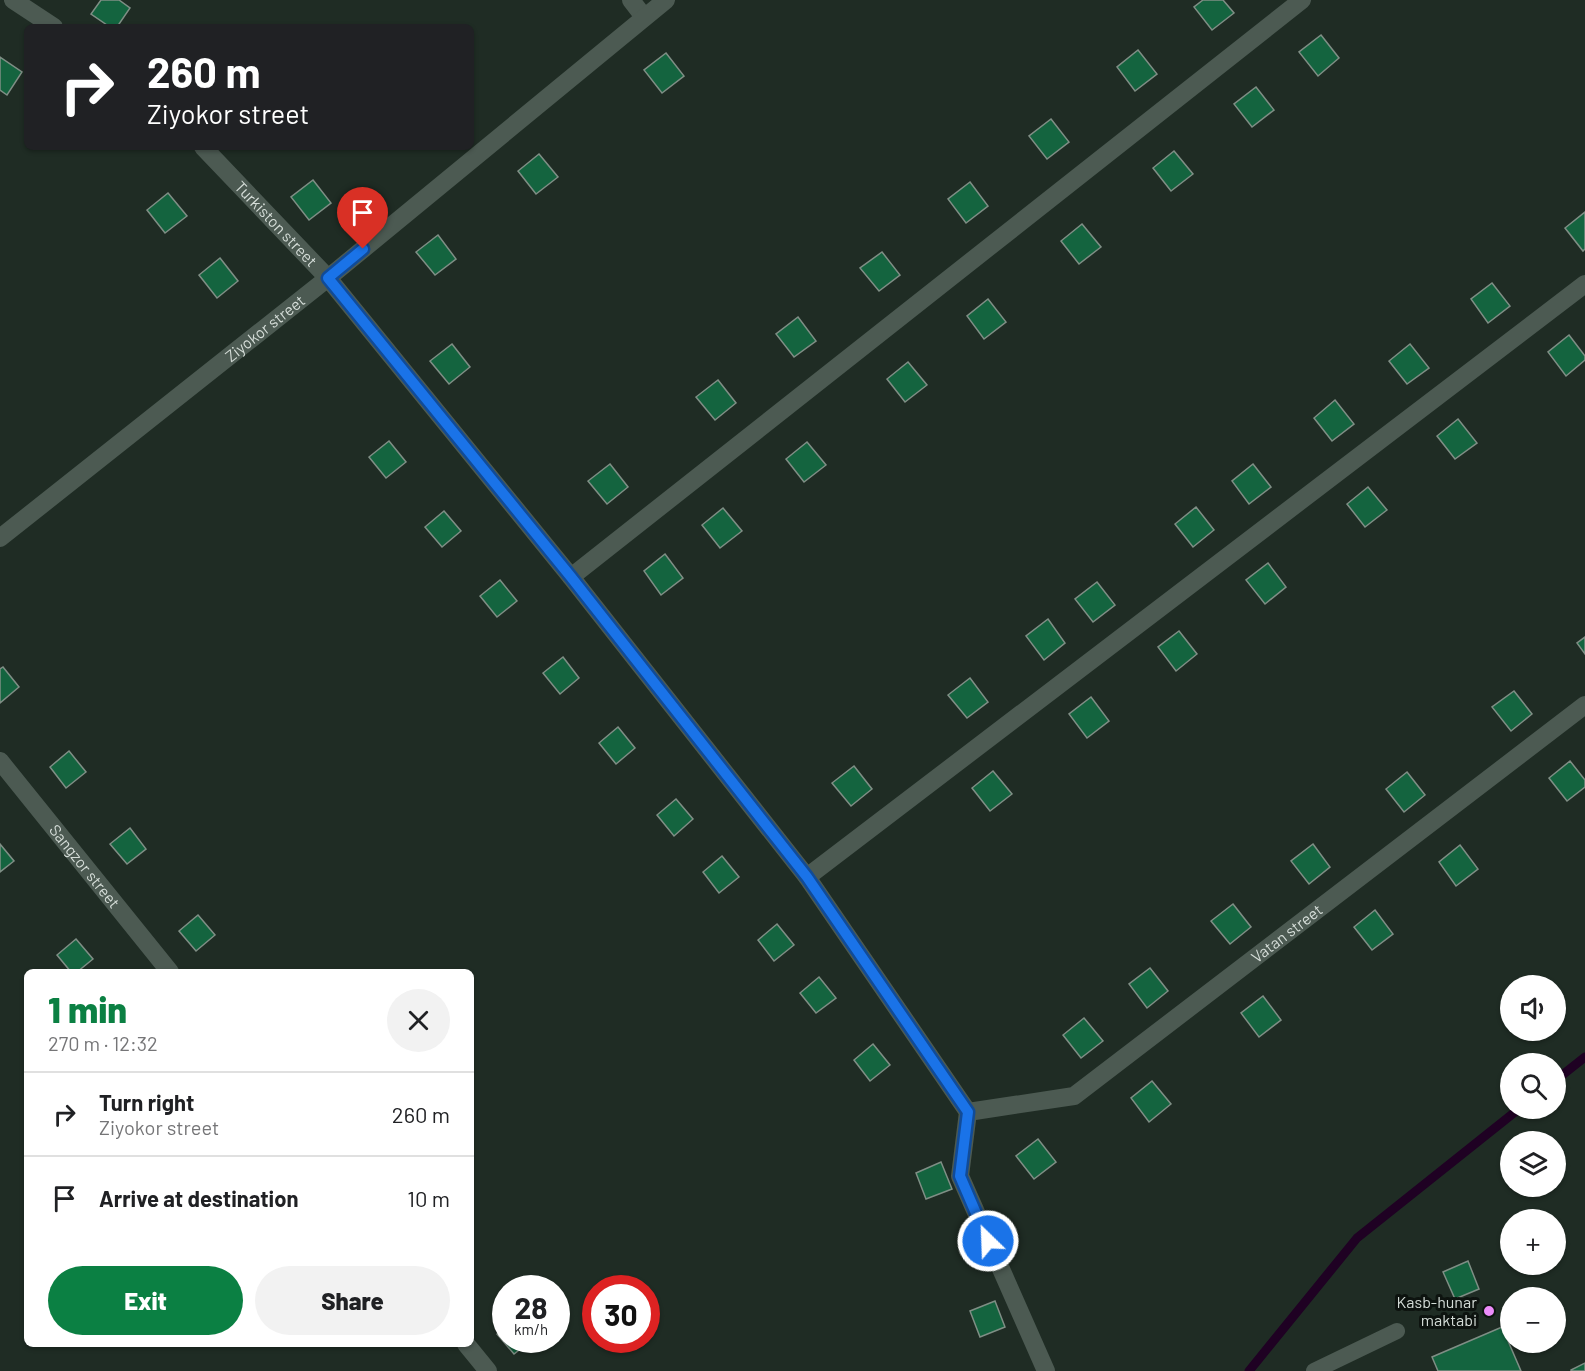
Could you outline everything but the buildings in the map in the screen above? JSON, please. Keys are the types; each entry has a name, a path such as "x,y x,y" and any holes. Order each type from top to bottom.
{"street":[{"path":"13,0 49,24"},
{"path":"631,0 644,17"},
{"name":"Ziyokor street","path":"0,538 328,278 666,0"},
{"path":"571,577 1302,0"},
{"name":"Turkiston street","path":"206,150 328,278 571,577 807,877 968,1112"},
{"path":"807,877 1585,284"},
{"name":"Vatan street","path":"968,1112 1074,1096 1585,705"},
{"name":"Sangzor street","path":"0,760 168,969"},
{"path":"968,1112 960,1176 1046,1371"},
{"path":"468,1347 488,1371"}],"lane":[{"path":"1314,1371 1397,1331"}],"waterway":[{"path":"1566,1072 1585,1057"},
{"path":"1249,1371 1357,1238 1506,1119"}],"place":[{"name":"Kasb-hunar maktabi","path":"1489,1311"}],"route":[{"path":"363,249 328,278 571,577 807,877 968,1112 960,1176 988,1241"}]}
